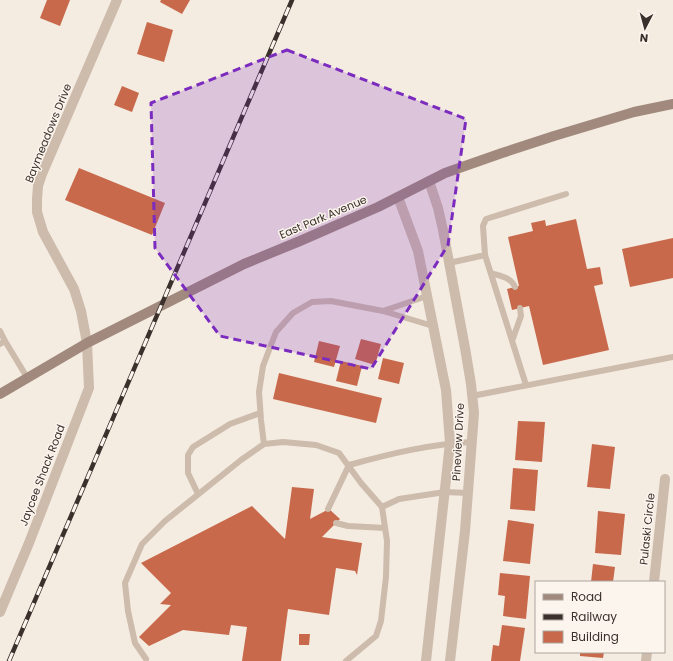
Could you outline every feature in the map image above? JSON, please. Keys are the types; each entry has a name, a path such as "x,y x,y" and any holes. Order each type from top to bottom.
{"main road":[{"name":"East Park Avenue","path":"0,394 87,343 244,264 300,241 398,197 445,173 525,145 634,112 673,104"}],"street":[{"name":"Baymeadows Drive","path":"87,343 81,311 74,289 44,232 37,212 38,186 117,0"},
{"name":"Pineview Drive","path":"429,181 438,208 449,263 465,348 474,413 468,493 450,661"},
{"name":"Pineview Drive","path":"398,197 418,251 446,390 450,443 426,661"},
{"name":"Jaycee Shack Road","path":"0,612 29,543 89,388 87,343"},
{"name":"Pulaski Circle","path":"654,581 665,479"}],"lane":[{"path":"526,385 485,255 483,226 486,219 566,194"},
{"path":"449,263 485,255"},
{"path":"491,273 510,280 515,288"},
{"path":"383,311 427,296"},
{"path":"264,444 259,392 263,366 276,332 293,313 312,302 331,301 383,311 433,326"},
{"path":"512,341 521,316 520,308"},
{"path":"0,331 3,342 28,378"},
{"path":"472,396 673,357"},
{"path":"198,494 188,473 188,455 193,448 230,424 260,413"},
{"path":"146,659 135,643 128,611 125,583 142,544 165,521 241,460 264,444 283,442 316,445 339,453 361,483 382,507 387,541 381,621 376,636 346,661"},
{"path":"328,509 349,465 380,456 450,443 472,442"},
{"path":"382,507 399,499 445,492 468,493"},
{"path":"336,523 348,526 385,528"}],"highlighted area":[{"path":"287,50 466,119 448,245 371,369 220,336 155,248 151,103"}],"building":[{"path":"47,0 70,0 60,26 40,18"},
{"path":"161,0 190,0 182,14 160,2"},
{"path":"147,22 173,30 164,62 137,54"},
{"path":"122,86 139,93 132,112 114,105"},
{"path":"79,168 165,203 152,235 65,200"},
{"path":"576,219 587,269 600,267 603,284 594,286 609,350 543,365 529,306 512,310 507,289 519,286 508,237 533,231 531,223 545,220 546,226"},
{"path":"673,238 673,278 630,287 622,249"},
{"path":"361,339 381,344 375,365 355,359"},
{"path":"319,341 340,346 334,367 314,362"},
{"path":"383,358 404,363 399,384 378,379"},
{"path":"341,361 362,366 357,386 336,381"},
{"path":"279,373 382,398 376,423 273,399"},
{"path":"518,421 545,422 542,462 515,460"},
{"path":"592,444 615,447 610,489 587,487"},
{"path":"513,468 538,470 535,511 510,509"},
{"path":"292,487 314,489 310,519 329,509 340,519 322,537 362,543 357,575 355,571 336,568 329,615 288,609 281,661 242,661 247,627 231,625 229,635 183,630 149,646 139,637 171,605 160,604 171,593 141,563 252,506 285,539"},
{"path":"598,511 625,514 621,555 595,553"},
{"path":"508,520 534,524 530,564 503,561"},
{"path":"593,564 615,567 613,581 591,581"},
{"path":"500,573 530,576 526,619 503,616 505,596 498,595"},
{"path":"502,625 525,628 520,661 491,661 493,645 499,646"},
{"path":"299,634 310,634 309,645 299,645"},
{"path":"580,653 604,653 603,658 580,656"}],"railway":[{"path":"9,661 292,0"}]}
